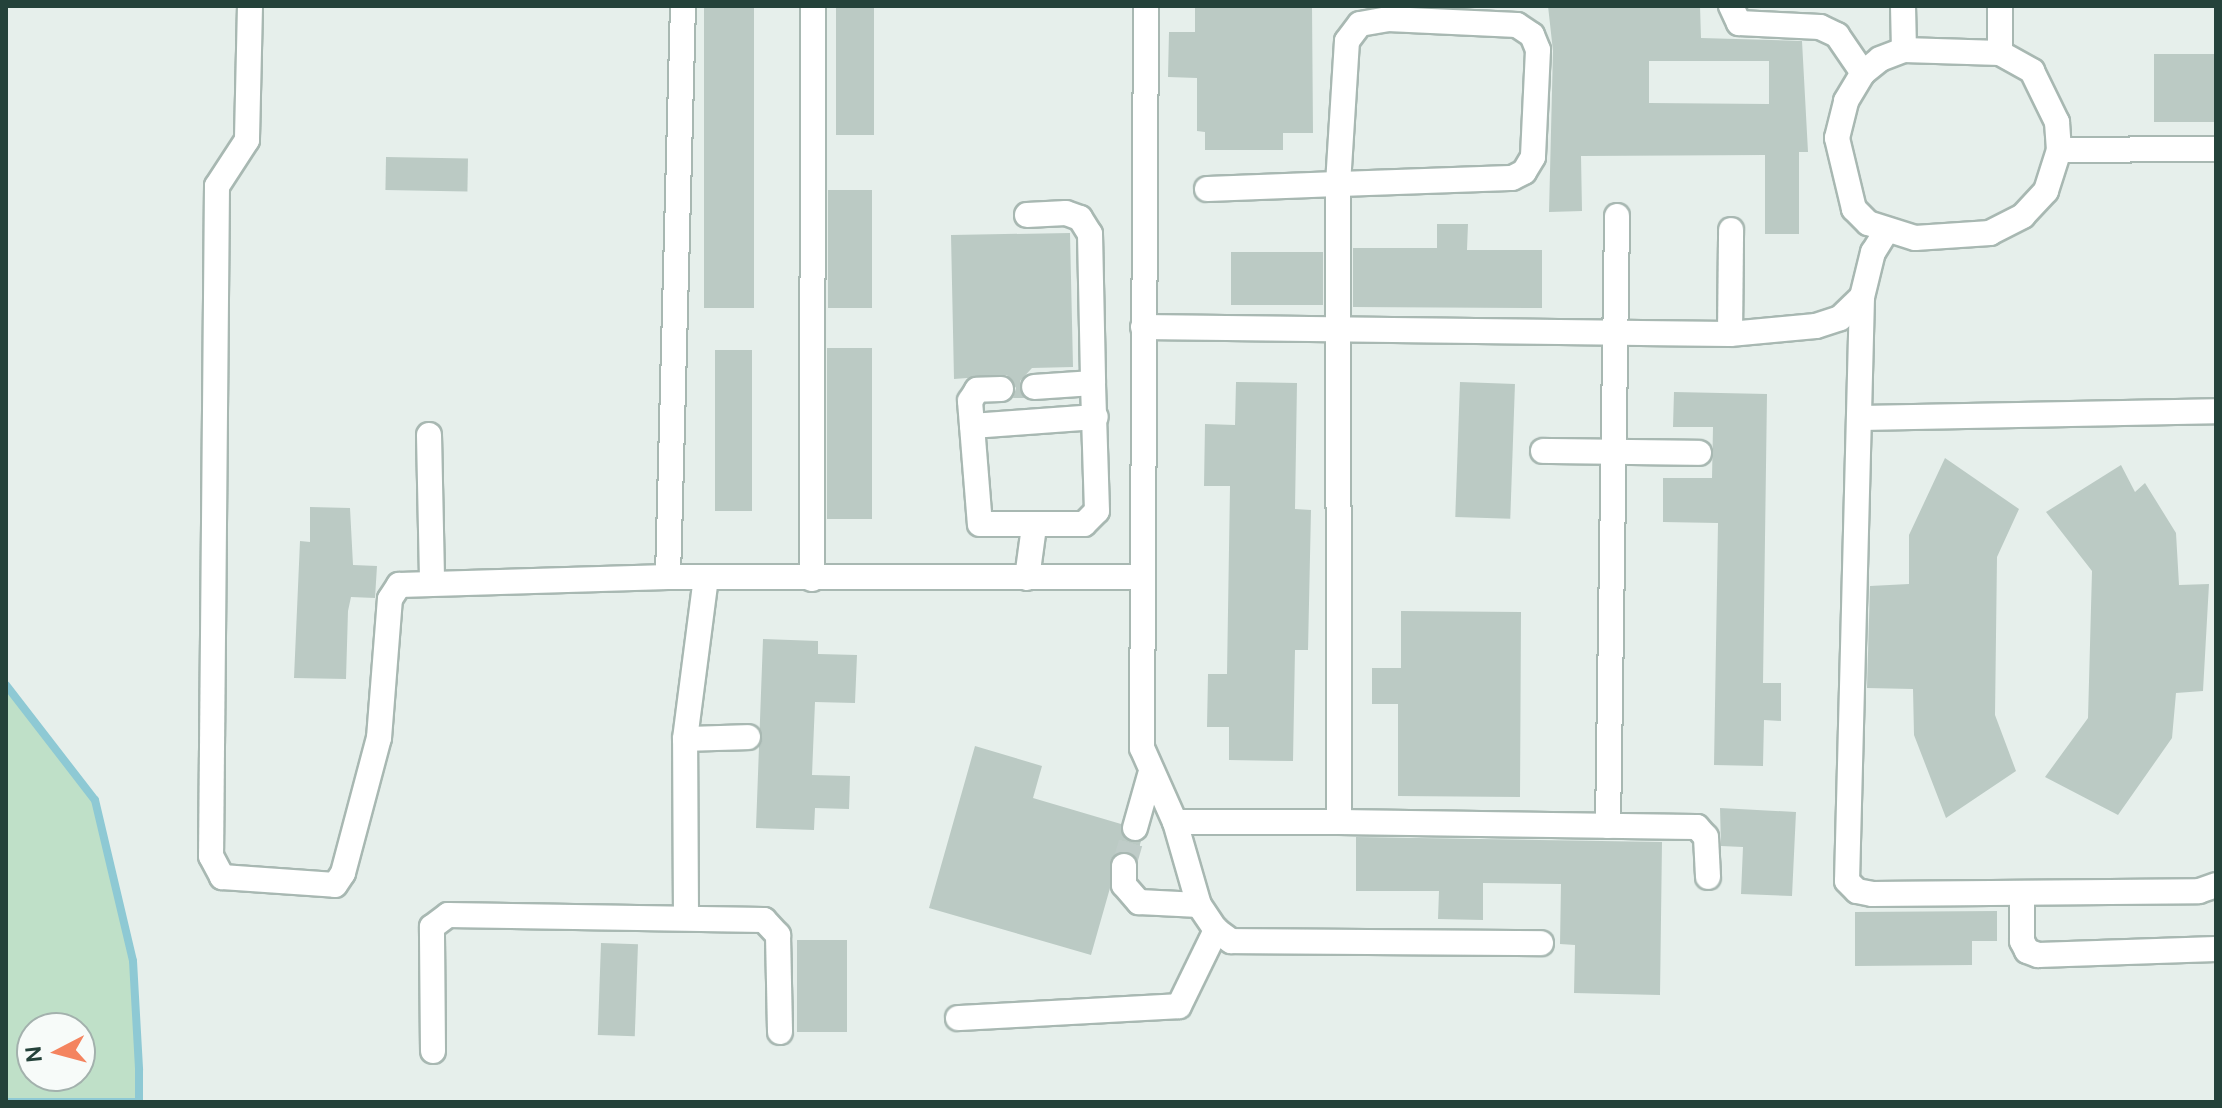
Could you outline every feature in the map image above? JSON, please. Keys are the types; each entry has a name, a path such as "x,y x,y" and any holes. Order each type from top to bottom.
{"street":[{"path":"250,6 247,140 220,176 216,216 211,856 222,877 335,885 350,862 379,738 391,593 399,585 668,577 1141,577"},
{"path":"668,577 683,6"},
{"path":"812,579 813,6"},
{"path":"1146,6 1142,748 1150,775 1175,822 1199,905 1216,930 1231,941 1284,944 1541,943"},
{"path":"1731,6 1739,23 1820,27 1837,35 1863,73"},
{"path":"1903,6 1904,50"},
{"path":"2000,6 2000,53"},
{"path":"1207,189 1338,184 1512,178 1524,172 1533,157 1538,50 1532,35 1517,25 1388,19 1352,30 1338,184 1341,333 1339,822"},
{"path":"1904,50 2000,53 2032,71 2048,95 2059,150 2046,191 2023,216 1990,233 1915,238 1887,230 1854,209 1843,178 1837,138 1846,101 1863,73 1904,50"},
{"path":"2059,150 2216,149"},
{"path":"1001,389 972,395 980,524 1034,527 1084,524 1097,511 1090,234 1080,218 1066,213 1027,215"},
{"path":"1608,826 1618,335 1617,216"},
{"path":"1730,334 1731,230"},
{"path":"1887,230 1873,252 1862,297 1844,874 1864,893 2022,895 2199,891 2216,885"},
{"path":"1143,327 1341,333 1730,334 1816,326 1840,318 1862,297"},
{"path":"1034,387 1093,383"},
{"path":"1860,418 2216,411"},
{"path":"972,426 1096,417"},
{"path":"429,435 432,582"},
{"path":"1543,451 1699,453"},
{"path":"1027,578 1034,527"},
{"path":"686,916 685,739 706,577"},
{"path":"685,739 748,737"},
{"path":"1135,828 1150,775"},
{"path":"1175,822 1608,826 1703,830 1708,877"},
{"path":"1124,866 1124,885 1139,902 1199,905"},
{"path":"2022,895 2022,941 2027,951 2038,955 2216,949"},
{"path":"433,1051 432,927 441,917 757,917 774,928 780,1032"},
{"path":"958,1018 1179,1006 1216,930"}],"green space":[{"path":"6,685 95,800 133,961 139,1102 6,1102"}],"building":[{"path":"704,6 754,6 754,308 704,308"},
{"path":"836,6 874,6 874,135 836,135"},
{"path":"1195,6 1312,6 1313,133 1283,133 1283,150 1205,150 1205,132 1197,131 1197,78 1168,77 1169,32 1195,32"},
{"path":"1548,6 1700,6 1701,38 1802,41 1808,152 1799,152 1799,234 1765,234 1765,155 1581,156 1582,211 1549,212 1553,51","holes":["1649,61 1769,61 1769,104 1649,103"]},
{"path":"2154,54 2216,54 2216,122 2154,122"},
{"path":"386,157 468,158 467,191 385,190"},
{"path":"828,190 872,190 872,308 828,308"},
{"path":"1437,224 1468,224 1467,250 1542,250 1542,308 1353,307 1353,248 1437,248"},
{"path":"1070,233 1073,367 1032,368 1020,381 1024,398 1013,398 1016,388 1007,375 954,379 951,235"},
{"path":"1231,252 1323,252 1323,305 1231,305"},
{"path":"827,348 872,348 872,519 827,519"},
{"path":"715,350 752,350 752,511 715,511"},
{"path":"1236,382 1297,383 1295,509 1311,510 1308,650 1295,650 1293,761 1229,760 1229,727 1207,727 1208,674 1227,674 1230,486 1204,486 1205,424 1235,425"},
{"path":"1460,382 1515,384 1510,519 1455,517"},
{"path":"1674,392 1767,394 1763,683 1781,683 1781,721 1764,720 1763,766 1714,765 1718,523 1663,522 1663,478 1712,478 1713,427 1673,427"},
{"path":"1945,458 2019,509 1997,557 1995,715 2016,771 1946,818 1914,735 1913,689 1867,688 1870,586 1909,584 1909,535"},
{"path":"2121,465 2135,492 2145,483 2176,533 2179,585 2209,584 2203,691 2176,693 2172,738 2118,815 2045,777 2088,718 2092,571 2046,512"},
{"path":"310,507 350,508 353,565 377,566 375,598 351,597 346,679 294,678 300,541 310,542"},
{"path":"1401,611 1521,612 1520,797 1398,796 1398,704 1372,704 1372,668 1401,668"},
{"path":"763,639 818,641 818,654 857,655 855,703 815,702 812,775 850,776 849,809 815,808 814,830 756,828"},
{"path":"975,746 1042,766 1033,798 1121,824 1125,839 1141,841 1136,858 1123,851 1111,859 1110,888 1091,955 929,908"},
{"path":"1720,808 1796,812 1792,896 1741,894 1743,847 1721,846"},
{"path":"1356,837 1662,842 1660,995 1574,993 1575,945 1560,944 1561,884 1483,883 1483,920 1438,919 1439,891 1356,891"},
{"path":"1997,911 1997,941 1972,941 1972,965 1855,966 1855,912"},
{"path":"797,940 847,940 847,1032 797,1032"},
{"path":"601,943 638,944 635,1036 598,1035"}],"waterway":[{"path":"6,685 95,800 133,961 139,1070 139,1102 6,1102"}],"tunnel":[{"path":"1124,866 1135,828"}]}
